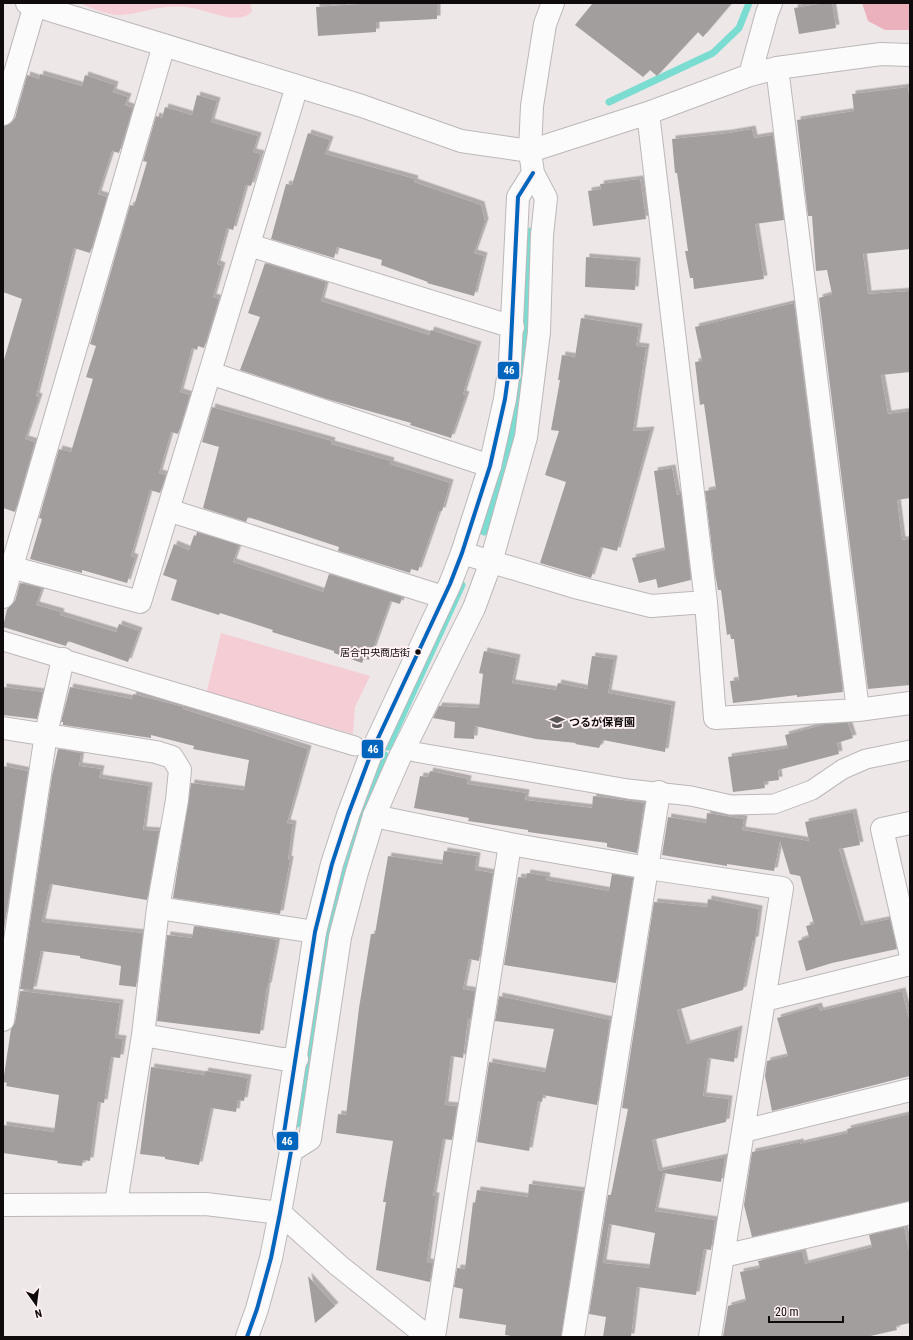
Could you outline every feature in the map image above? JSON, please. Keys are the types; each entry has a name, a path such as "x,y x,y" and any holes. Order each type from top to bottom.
{"street":[{"path":"291,1151 310,1139 340,937 357,872 374,816 398,761 474,608 491,562 526,437 538,332 542,236 546,198 533,173 530,151 532,106 536,72 545,24 553,3"},
{"path":"750,75 771,3"},
{"path":"3,114 31,4 297,86 461,141 530,151 648,112 750,75 776,68 881,54 910,54"},
{"path":"3,597 7,566 164,45"},
{"path":"776,68 858,710"},
{"path":"7,566 140,602 297,86"},
{"path":"648,112 706,602 715,718 858,710 910,703"},
{"path":"247,1337 257,1309 271,1258 291,1151 284,1133 297,1059 304,1000 315,932 332,864 348,815 372,751 443,596 450,584 462,553 490,466 505,399 513,327 518,197 533,173"},
{"path":"249,245 513,327"},
{"path":"210,373 490,466"},
{"path":"168,510 443,596"},
{"path":"462,553 575,587 651,606 706,602"},
{"path":"3,641 355,746"},
{"path":"3,1020 46,734 63,659"},
{"path":"3,728 156,752 172,757 180,770 177,800 158,908 143,1035 116,1203"},
{"path":"415,752 628,789 691,796 730,805 774,804 812,790 843,770 866,759 910,750"},
{"path":"573,1337 659,792"},
{"path":"374,816 510,844 648,868 782,888 710,1337"},
{"path":"910,823 882,829 910,952"},
{"path":"434,1337 510,844"},
{"path":"158,908 315,932"},
{"path":"764,1000 910,964"},
{"path":"143,1035 282,1059 297,1059"},
{"path":"743,1131 910,1090"},
{"path":"3,1204 206,1204 280,1213 338,1265 428,1337"},
{"path":"724,1256 910,1213"}],"shaded area":[{"path":"79,3 250,3 252,11 246,16 239,18 221,16 186,7 157,8 126,15 115,15 102,12"},
{"path":"862,3 910,3 910,30 885,30 868,21"},
{"path":"221,633 370,676 355,707 353,734 206,694"}],"building":[{"path":"375,3 437,3 437,19 376,22 376,32 318,36 316,7"},
{"path":"593,3 732,3 703,37 698,32 657,76 650,70 643,77 575,25"},
{"path":"832,3 836,28 799,34 794,8"},
{"path":"40,74 82,86 85,75 115,85 113,92 128,97 125,105 133,108 119,153 112,151 98,194 107,197 90,253 74,248 36,396 39,397 25,439 35,442 15,512 3,508 3,363 22,299 3,292 3,126 11,123 15,118 27,75 39,79"},
{"path":"908,87 910,104 910,249 863,254 868,294 910,291 910,372 881,375 888,414 910,411 910,498 897,500 902,540 910,539 910,685 868,689 819,298 832,294 827,270 816,271 812,216 808,216 797,120 854,111 852,94"},
{"path":"197,95 217,101 211,122 258,136 253,152 261,154 251,186 246,185 233,230 227,228 217,264 222,266 213,297 219,299 204,348 198,346 197,350 192,348 180,392 190,395 178,434 171,432 159,473 166,475 160,493 150,490 131,556 135,558 127,583 82,570 82,573 30,559 42,519 39,518 59,449 71,452 93,379 86,377 96,346 90,344 130,205 134,206 147,162 143,161 156,116 162,118 165,107 192,115"},
{"path":"752,129 754,138 773,135 784,220 755,224 764,279 694,289 693,278 690,278 685,251 688,251 677,173 675,173 672,139"},
{"path":"308,133 330,140 325,154 415,179 414,182 481,205 485,222 474,253 484,256 474,296 427,283 428,282 381,265 382,260 337,247 334,258 271,239 286,184 292,185"},
{"path":"640,179 646,219 593,226 588,191 601,189 600,184"},
{"path":"586,257 637,261 635,290 585,287"},
{"path":"265,263 326,282 321,301 429,335 431,330 478,345 463,394 466,395 451,438 410,425 411,423 327,399 240,370 260,317 248,313"},
{"path":"794,303 843,692 797,697 797,695 733,703 730,681 739,680 734,639 731,639 730,634 727,635 721,590 718,590 715,574 705,491 716,489 704,404 700,405 695,362 702,361 695,327"},
{"path":"581,318 639,327 636,346 646,347 633,431 651,430 617,551 601,547 591,578 540,563 566,482 545,475 559,431 551,430 560,380 558,380 562,355 575,357"},
{"path":"212,407 332,441 331,444 391,461 390,464 450,483 442,511 439,511 418,571 411,569 410,573 338,551 339,547 248,517 246,522 203,508 219,447 202,442"},
{"path":"672,468 677,495 681,494 691,580 658,588 656,579 639,583 632,558 665,550 654,471"},
{"path":"197,532 239,545 233,562 323,592 329,574 402,597 400,604 390,601 369,660 364,658 362,663 334,653 334,651 272,632 273,630 220,613 219,615 171,600 177,580 163,575 174,544 189,550 194,535 196,536"},
{"path":"20,583 42,588 36,605 61,612 60,615 116,632 119,624 139,631 128,662 68,641 66,646 3,627 7,609 15,601"},
{"path":"484,651 517,658 512,683 556,690 558,683 587,689 592,656 614,659 608,693 672,705 665,752 603,740 599,748 575,744 576,743 536,739 475,726 474,739 454,738 455,722 433,718 439,706 479,708 483,674 479,673"},
{"path":"3,687 43,692 37,719 3,715"},
{"path":"70,687 132,699 133,694 184,707 183,709 308,749 287,823 293,824 288,859 290,860 280,914 173,898 191,783 244,790 249,760 193,749 194,746 151,735 151,738 63,725 63,722 61,722"},
{"path":"848,723 853,738 837,743 839,754 778,770 779,780 764,782 765,788 733,792 728,757 788,748 785,735 826,724"},
{"path":"58,749 81,753 79,766 101,769 99,778 149,786 143,830 159,831 147,900 50,884 42,922 143,933 136,987 119,985 121,966 80,958 80,956 41,951 33,990 20,989 52,776"},
{"path":"3,766 28,771 3,936"},
{"path":"430,771 468,779 467,784 526,793 525,800 592,808 593,796 644,803 637,853 607,847 607,843 528,832 528,830 468,821 469,818 414,808 420,776 428,777"},
{"path":"853,812 860,845 839,849 861,925 890,919 897,949 832,963 806,971 798,941 809,937 806,926 814,924 800,876 790,874 780,841 774,871 727,864 727,866 662,855 668,817 706,823 707,813 744,819 742,830 809,841 805,822"},
{"path":"444,851 477,856 475,870 493,873 479,961 469,959 463,989 475,991 471,1018 468,1018 463,1058 451,1056 445,1105 457,1106 452,1140 443,1139 433,1196 436,1196 427,1262 433,1263 430,1282 376,1270 386,1202 383,1202 393,1141 336,1133 338,1114 346,1115 359,1008 371,934 375,934 388,856 442,864"},
{"path":"527,873 547,876 546,880 609,891 612,874 633,878 616,983 504,965 518,877 526,878"},
{"path":"708,899 759,909 755,940 753,940 743,990 677,1010 687,1044 739,1029 734,1062 708,1058 703,1096 729,1099 726,1122 652,1140 659,1171 725,1157 721,1182 663,1173 655,1211 715,1220 711,1250 704,1249 696,1295 637,1287 631,1337 603,1337 606,1317 589,1314 608,1195 611,1195 628,1109 622,1108 654,902 707,907","holes":["609,1224 655,1233 649,1268 603,1263"]},
{"path":"194,926 277,940 267,986 260,1034 157,1021 167,935 192,938"},
{"path":"20,991 120,1003 115,1038 123,1039 120,1058 111,1057 104,1103 98,1102 90,1161 83,1160 82,1166 3,1153 3,1125 54,1132 59,1095 6,1086 7,1083 3,1082 11,1029 15,1022"},
{"path":"902,991 910,1023 910,1076 772,1111 765,1076 767,1061 788,1056 777,1018 818,1006 820,1011"},
{"path":"499,996 610,1020 597,1105 543,1095 542,1102 538,1101 529,1151 477,1142 489,1062 545,1072 554,1029 495,1021"},
{"path":"151,1067 204,1075 205,1071 248,1078 244,1101 238,1100 236,1112 211,1108 199,1165 165,1159 165,1157 140,1154"},
{"path":"910,1114 910,1201 752,1237 744,1205 752,1152 800,1142 800,1144 848,1133 847,1129"},
{"path":"529,1184 583,1191 561,1337 517,1337 505,1335 506,1325 459,1318 463,1289 454,1287 457,1268 465,1269 473,1202 475,1203 477,1190 528,1197"},
{"path":"904,1227 910,1256 910,1323 896,1326 897,1330 866,1337 723,1337 728,1306 746,1301 740,1272 760,1268 758,1261 802,1251 805,1264 872,1247 869,1235"},
{"path":"308,1276 335,1306 315,1323"}],"waterway":[{"path":"609,102 713,53 739,28 749,3"},
{"path":"484,532 506,459 516,414 526,331 531,231"},
{"path":"388,747 462,585"},
{"path":"297,1124 333,905 368,792 385,755"}],"transit line":[{"name":"46","path":"247,1337 257,1309 271,1258 291,1151 284,1133 315,932 332,864 348,815 372,751 450,584 462,553 490,466 505,399 510,363 518,197 533,173"}],"place":[{"name":"居合中央商店街","path":"418,652"},
{"name":"つるが保育園","path":"557,722"}]}
